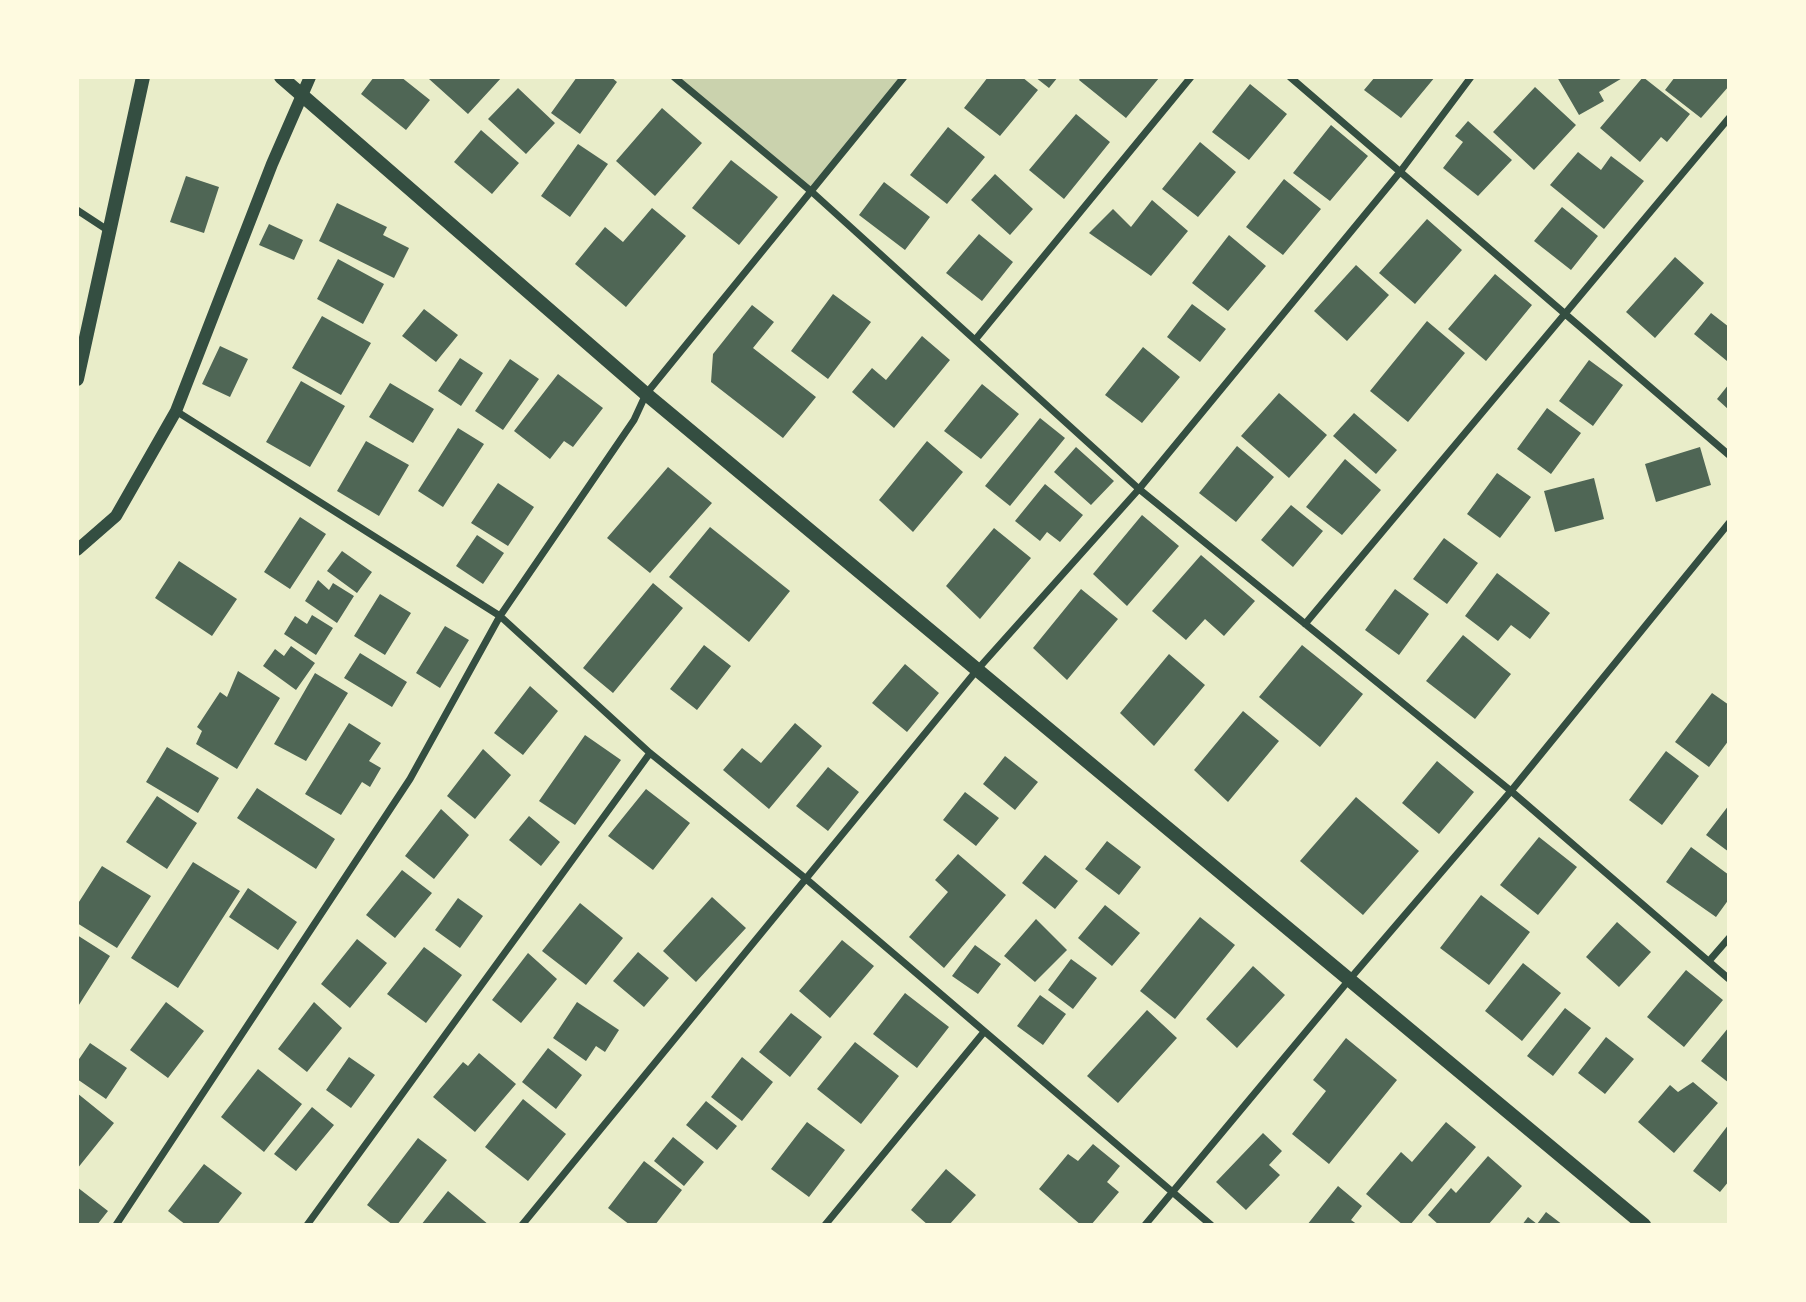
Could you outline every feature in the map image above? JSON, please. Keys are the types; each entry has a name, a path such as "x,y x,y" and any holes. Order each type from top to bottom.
{"main road":[{"path":"77,379 143,77"},
{"path":"281,77 646,394 1644,1225"}],"street":[{"path":"77,550 116,516 176,411 310,77"},
{"path":"674,77 812,192 1139,489 1511,791 1729,979"},
{"path":"116,1225 410,779 500,616 634,421 646,394 904,77"},
{"path":"975,340 1191,77"},
{"path":"1290,77 1729,455"},
{"path":"522,1225 977,670 1139,489 1400,172 1471,77"},
{"path":"1305,624 1729,118"},
{"path":"77,210 109,231"},
{"path":"176,411 500,616 650,753 805,878 1211,1225"},
{"path":"1145,1225 1511,791 1729,523"},
{"path":"307,1225 650,753"},
{"path":"1709,961 1729,938"},
{"path":"825,1225 984,1032"}],"green space":[{"path":"674,77 902,77 812,192"}],"building":[{"path":"374,77 401,77 430,100 406,130 361,94"},
{"path":"502,77 468,114 429,79"},
{"path":"577,77 611,77 617,82 580,134 551,113"},
{"path":"988,77 1022,77 1038,90 1000,136 964,108"},
{"path":"1035,77 1058,77 1049,88"},
{"path":"1081,77 1159,78 1126,118 1079,80"},
{"path":"1375,77 1435,77 1401,118 1364,90"},
{"path":"1557,77 1624,77 1599,92 1604,101 1579,115"},
{"path":"1643,77 1690,114 1667,142 1661,137 1640,162 1600,128"},
{"path":"1675,77 1729,77 1729,86 1701,118 1665,90"},
{"path":"1250,84 1287,114 1249,160 1212,132"},
{"path":"1535,87 1576,125 1534,170 1493,132"},
{"path":"518,88 555,123 526,154 488,119"},
{"path":"662,108 702,143 655,196 616,161"},
{"path":"1076,114 1110,142 1064,199 1029,170"},
{"path":"1468,121 1512,160 1478,196 1443,168 1463,142 1455,136"},
{"path":"1331,125 1368,156 1330,201 1293,173"},
{"path":"948,127 985,157 947,204 910,175"},
{"path":"481,130 519,163 492,194 454,162"},
{"path":"1200,142 1236,172 1198,217 1162,189"},
{"path":"578,144 608,164 570,217 541,196"},
{"path":"1578,152 1601,170 1611,156 1644,181 1604,229 1550,185"},
{"path":"731,160 778,197 739,245 692,208"},
{"path":"995,174 1033,209 1010,235 971,200"},
{"path":"186,176 219,187 204,233 170,222"},
{"path":"1284,179 1321,209 1283,255 1246,227"},
{"path":"884,182 930,217 905,250 859,215"},
{"path":"1152,200 1188,231 1151,276 1089,233 1113,209 1131,227"},
{"path":"337,203 387,227 383,235 409,248 394,278 319,241"},
{"path":"1562,207 1598,236 1571,270 1534,241"},
{"path":"652,208 686,236 626,307 575,264 605,227 623,242"},
{"path":"1427,219 1462,250 1415,304 1379,273"},
{"path":"269,224 303,240 294,260 259,245"},
{"path":"979,234 1013,262 982,301 946,273"},
{"path":"1229,235 1266,266 1228,311 1192,283"},
{"path":"1675,257 1704,283 1655,338 1626,312"},
{"path":"338,259 384,284 363,324 317,299"},
{"path":"1356,265 1389,295 1347,341 1314,311"},
{"path":"1495,274 1532,305 1486,361 1448,329"},
{"path":"833,294 871,322 828,379 791,351"},
{"path":"1192,304 1226,329 1200,362 1167,337"},
{"path":"752,305 774,322 753,348 816,397 783,438 711,382 713,354"},
{"path":"424,309 458,335 436,362 402,336"},
{"path":"1711,313 1729,327 1727,361 1694,334"},
{"path":"322,316 371,343 341,395 292,368"},
{"path":"1427,321 1465,353 1408,422 1370,391"},
{"path":"922,336 950,360 894,428 852,392 872,368 886,380"},
{"path":"220,346 248,359 230,397 202,384"},
{"path":"1143,347 1180,377 1142,423 1105,395"},
{"path":"460,358 483,373 461,406 438,391"},
{"path":"510,359 539,379 503,430 475,411"},
{"path":"1589,360 1623,385 1593,426 1559,401"},
{"path":"558,374 603,408 573,447 564,441 550,459 514,431"},
{"path":"301,381 345,406 310,467 266,442"},
{"path":"390,383 434,409 413,443 369,417"},
{"path":"982,384 1019,414 981,459 944,431"},
{"path":"1729,384 1729,410 1717,399"},
{"path":"1279,393 1327,435 1289,478 1241,436"},
{"path":"1547,408 1581,433 1551,474 1517,449"},
{"path":"1354,413 1397,450 1376,474 1333,436"},
{"path":"1040,418 1065,438 1010,506 985,486"},
{"path":"458,428 484,444 443,507 418,491"},
{"path":"366,441 409,465 379,516 337,491"},
{"path":"927,441 963,472 913,532 879,500"},
{"path":"1237,446 1274,477 1236,522 1199,493"},
{"path":"1076,447 1114,481 1091,505 1054,472"},
{"path":"1700,447 1711,485 1656,502 1645,464"},
{"path":"1345,459 1381,490 1342,535 1306,507"},
{"path":"668,467 712,503 650,573 607,538"},
{"path":"1497,473 1531,497 1500,538 1467,514"},
{"path":"1594,478 1604,519 1555,532 1544,491"},
{"path":"498,483 534,507 508,546 471,523"},
{"path":"1045,484 1083,515 1060,542 1047,532 1040,541 1015,521"},
{"path":"1291,505 1323,531 1293,567 1261,540"},
{"path":"1142,515 1179,546 1127,606 1093,574"},
{"path":"300,517 326,534 290,589 264,572"},
{"path":"710,527 790,591 749,642 669,577"},
{"path":"994,528 1031,558 980,619 946,586"},
{"path":"477,535 504,553 483,584 456,566"},
{"path":"1444,538 1478,563 1447,604 1413,579"},
{"path":"342,551 372,572 357,593 327,571"},
{"path":"1201,555 1255,601 1224,636 1205,619 1186,640 1152,611"},
{"path":"179,561 237,599 212,636 155,598"},
{"path":"1497,573 1550,613 1530,639 1511,625 1498,641 1465,616"},
{"path":"318,580 329,590 333,583 354,596 337,623 305,601"},
{"path":"653,583 683,608 613,693 583,668"},
{"path":"1081,589 1118,619 1067,680 1033,648"},
{"path":"1395,589 1429,614 1399,655 1365,630"},
{"path":"380,594 411,613 385,655 354,636"},
{"path":"312,615 333,628 316,655 284,634 295,616 307,624"},
{"path":"445,626 469,640 440,688 416,673"},
{"path":"1463,635 1511,674 1475,719 1426,681"},
{"path":"704,645 731,666 697,710 670,689"},
{"path":"1302,645 1363,694 1320,747 1259,697"},
{"path":"291,646 315,663 296,690 263,666 275,649 284,656"},
{"path":"360,653 407,682 392,707 344,678"},
{"path":"1169,654 1205,685 1154,746 1120,713"},
{"path":"905,664 939,693 907,732 872,703"},
{"path":"238,671 280,698 237,769 196,744 202,731 197,727 220,692 227,697"},
{"path":"315,673 348,693 306,761 274,744"},
{"path":"530,686 558,711 523,755 494,733"},
{"path":"1712,693 1729,705 1729,740 1709,767 1675,742"},
{"path":"1243,711 1279,741 1228,802 1194,770"},
{"path":"349,723 381,743 369,761 381,768 370,787 362,782 341,815 305,794"},
{"path":"795,723 822,746 769,809 723,770 742,748 761,763"},
{"path":"585,735 621,760 575,825 539,801"},
{"path":"167,747 219,778 198,813 146,782"},
{"path":"483,749 511,775 475,819 447,796"},
{"path":"1666,751 1699,776 1662,825 1629,800"},
{"path":"1005,756 1038,782 1015,810 983,784"},
{"path":"1437,761 1474,792 1439,834 1402,803"},
{"path":"828,767 859,792 828,831 796,806"},
{"path":"257,788 335,839 316,869 237,818"},
{"path":"646,789 690,823 653,870 608,836"},
{"path":"965,792 999,818 976,846 943,820"},
{"path":"157,796 197,823 167,869 126,842"},
{"path":"1356,797 1419,851 1363,915 1300,861"},
{"path":"1729,805 1729,852 1706,835"},
{"path":"441,809 469,835 434,879 405,856"},
{"path":"529,816 560,842 541,866 509,840"},
{"path":"1539,837 1577,867 1538,915 1500,885"},
{"path":"1107,841 1141,867 1119,895 1085,869"},
{"path":"1691,847 1729,875 1729,899 1716,917 1666,882"},
{"path":"958,854 1006,895 944,968 909,937 948,892 935,880"},
{"path":"1045,855 1078,881 1055,909 1022,883"},
{"path":"193,862 240,891 178,988 131,958"},
{"path":"102,866 151,896 117,948 77,923 77,905"},
{"path":"402,870 432,893 395,938 366,915"},
{"path":"248,888 297,922 278,950 229,917"},
{"path":"1481,895 1530,932 1489,985 1440,948"},
{"path":"712,897 746,928 696,982 663,951"},
{"path":"458,898 483,916 460,948 435,930"},
{"path":"580,903 623,938 586,985 542,951"},
{"path":"1105,905 1140,933 1112,966 1078,938"},
{"path":"1200,917 1235,945 1175,1019 1140,991"},
{"path":"1036,919 1067,950 1035,982 1004,956"},
{"path":"1617,922 1651,952 1619,987 1586,957"},
{"path":"77,935 110,956 77,1008"},
{"path":"357,939 387,963 350,1008 321,984"},
{"path":"842,940 874,966 830,1018 799,991"},
{"path":"975,945 1001,964 978,994 952,976"},
{"path":"424,947 462,975 426,1023 387,994"},
{"path":"638,952 669,978 644,1007 613,981"},
{"path":"528,953 557,979 521,1023 492,1000"},
{"path":"1071,959 1097,978 1073,1009 1048,990"},
{"path":"1523,963 1561,993 1522,1041 1485,1011"},
{"path":"1253,966 1285,995 1237,1048 1206,1019"},
{"path":"1686,970 1723,1000 1684,1047 1647,1017"},
{"path":"905,993 949,1027 917,1068 873,1034"},
{"path":"1040,995 1066,1014 1043,1045 1017,1026"},
{"path":"166,1002 204,1031 168,1078 130,1050"},
{"path":"314,1002 342,1028 307,1072 278,1049"},
{"path":"577,1002 619,1030 605,1052 596,1046 586,1061 553,1038"},
{"path":"1565,1008 1591,1028 1553,1076 1527,1056"},
{"path":"1147,1010 1177,1038 1118,1103 1087,1076"},
{"path":"791,1013 822,1037 790,1077 759,1052"},
{"path":"1729,1027 1729,1083 1701,1061"},
{"path":"1606,1037 1634,1059 1605,1094 1578,1073"},
{"path":"1346,1038 1397,1080 1329,1164 1292,1134 1326,1091 1313,1080"},
{"path":"855,1042 899,1076 861,1124 817,1089"},
{"path":"90,1043 127,1068 106,1099 77,1079 77,1062"},
{"path":"548,1048 582,1075 556,1109 522,1082"},
{"path":"479,1053 516,1084 475,1132 433,1097 463,1062 468,1066"},
{"path":"349,1057 375,1075 351,1108 326,1090"},
{"path":"742,1057 773,1082 742,1121 711,1097"},
{"path":"258,1069 302,1104 264,1152 221,1117"},
{"path":"1693,1082 1718,1103 1674,1153 1638,1122 1670,1085 1678,1092"},
{"path":"77,1093 114,1123 77,1169"},
{"path":"523,1099 566,1134 528,1181 485,1147"},
{"path":"706,1101 737,1126 717,1150 686,1125"},
{"path":"312,1107 334,1125 296,1171 274,1154"},
{"path":"807,1122 845,1150 809,1197 771,1169"},
{"path":"1446,1122 1476,1147 1410,1225 1403,1225 1366,1194 1401,1152 1412,1162"},
{"path":"1729,1124 1729,1181 1720,1192 1693,1171"},
{"path":"1263,1133 1282,1151 1269,1165 1280,1175 1246,1210 1216,1182"},
{"path":"673,1137 704,1162 684,1186 654,1161"},
{"path":"418,1138 447,1160 397,1225 393,1225 367,1205"},
{"path":"1093,1144 1120,1166 1107,1182 1119,1192 1091,1225 1081,1225 1039,1189 1068,1154 1078,1161"},
{"path":"1488,1156 1522,1186 1488,1225 1439,1225 1428,1215 1451,1188 1456,1193"},
{"path":"644,1161 682,1190 655,1225 630,1225 608,1208"},
{"path":"204,1164 242,1193 217,1225 186,1225 168,1211"},
{"path":"946,1169 976,1195 949,1225 928,1225 911,1210"},
{"path":"1338,1186 1362,1206 1351,1220 1358,1225 1307,1225"},
{"path":"77,1187 108,1211 97,1225 77,1225"},
{"path":"448,1191 489,1225 421,1225"},
{"path":"1546,1212 1563,1225 1522,1225 1528,1217 1537,1224"}]}
